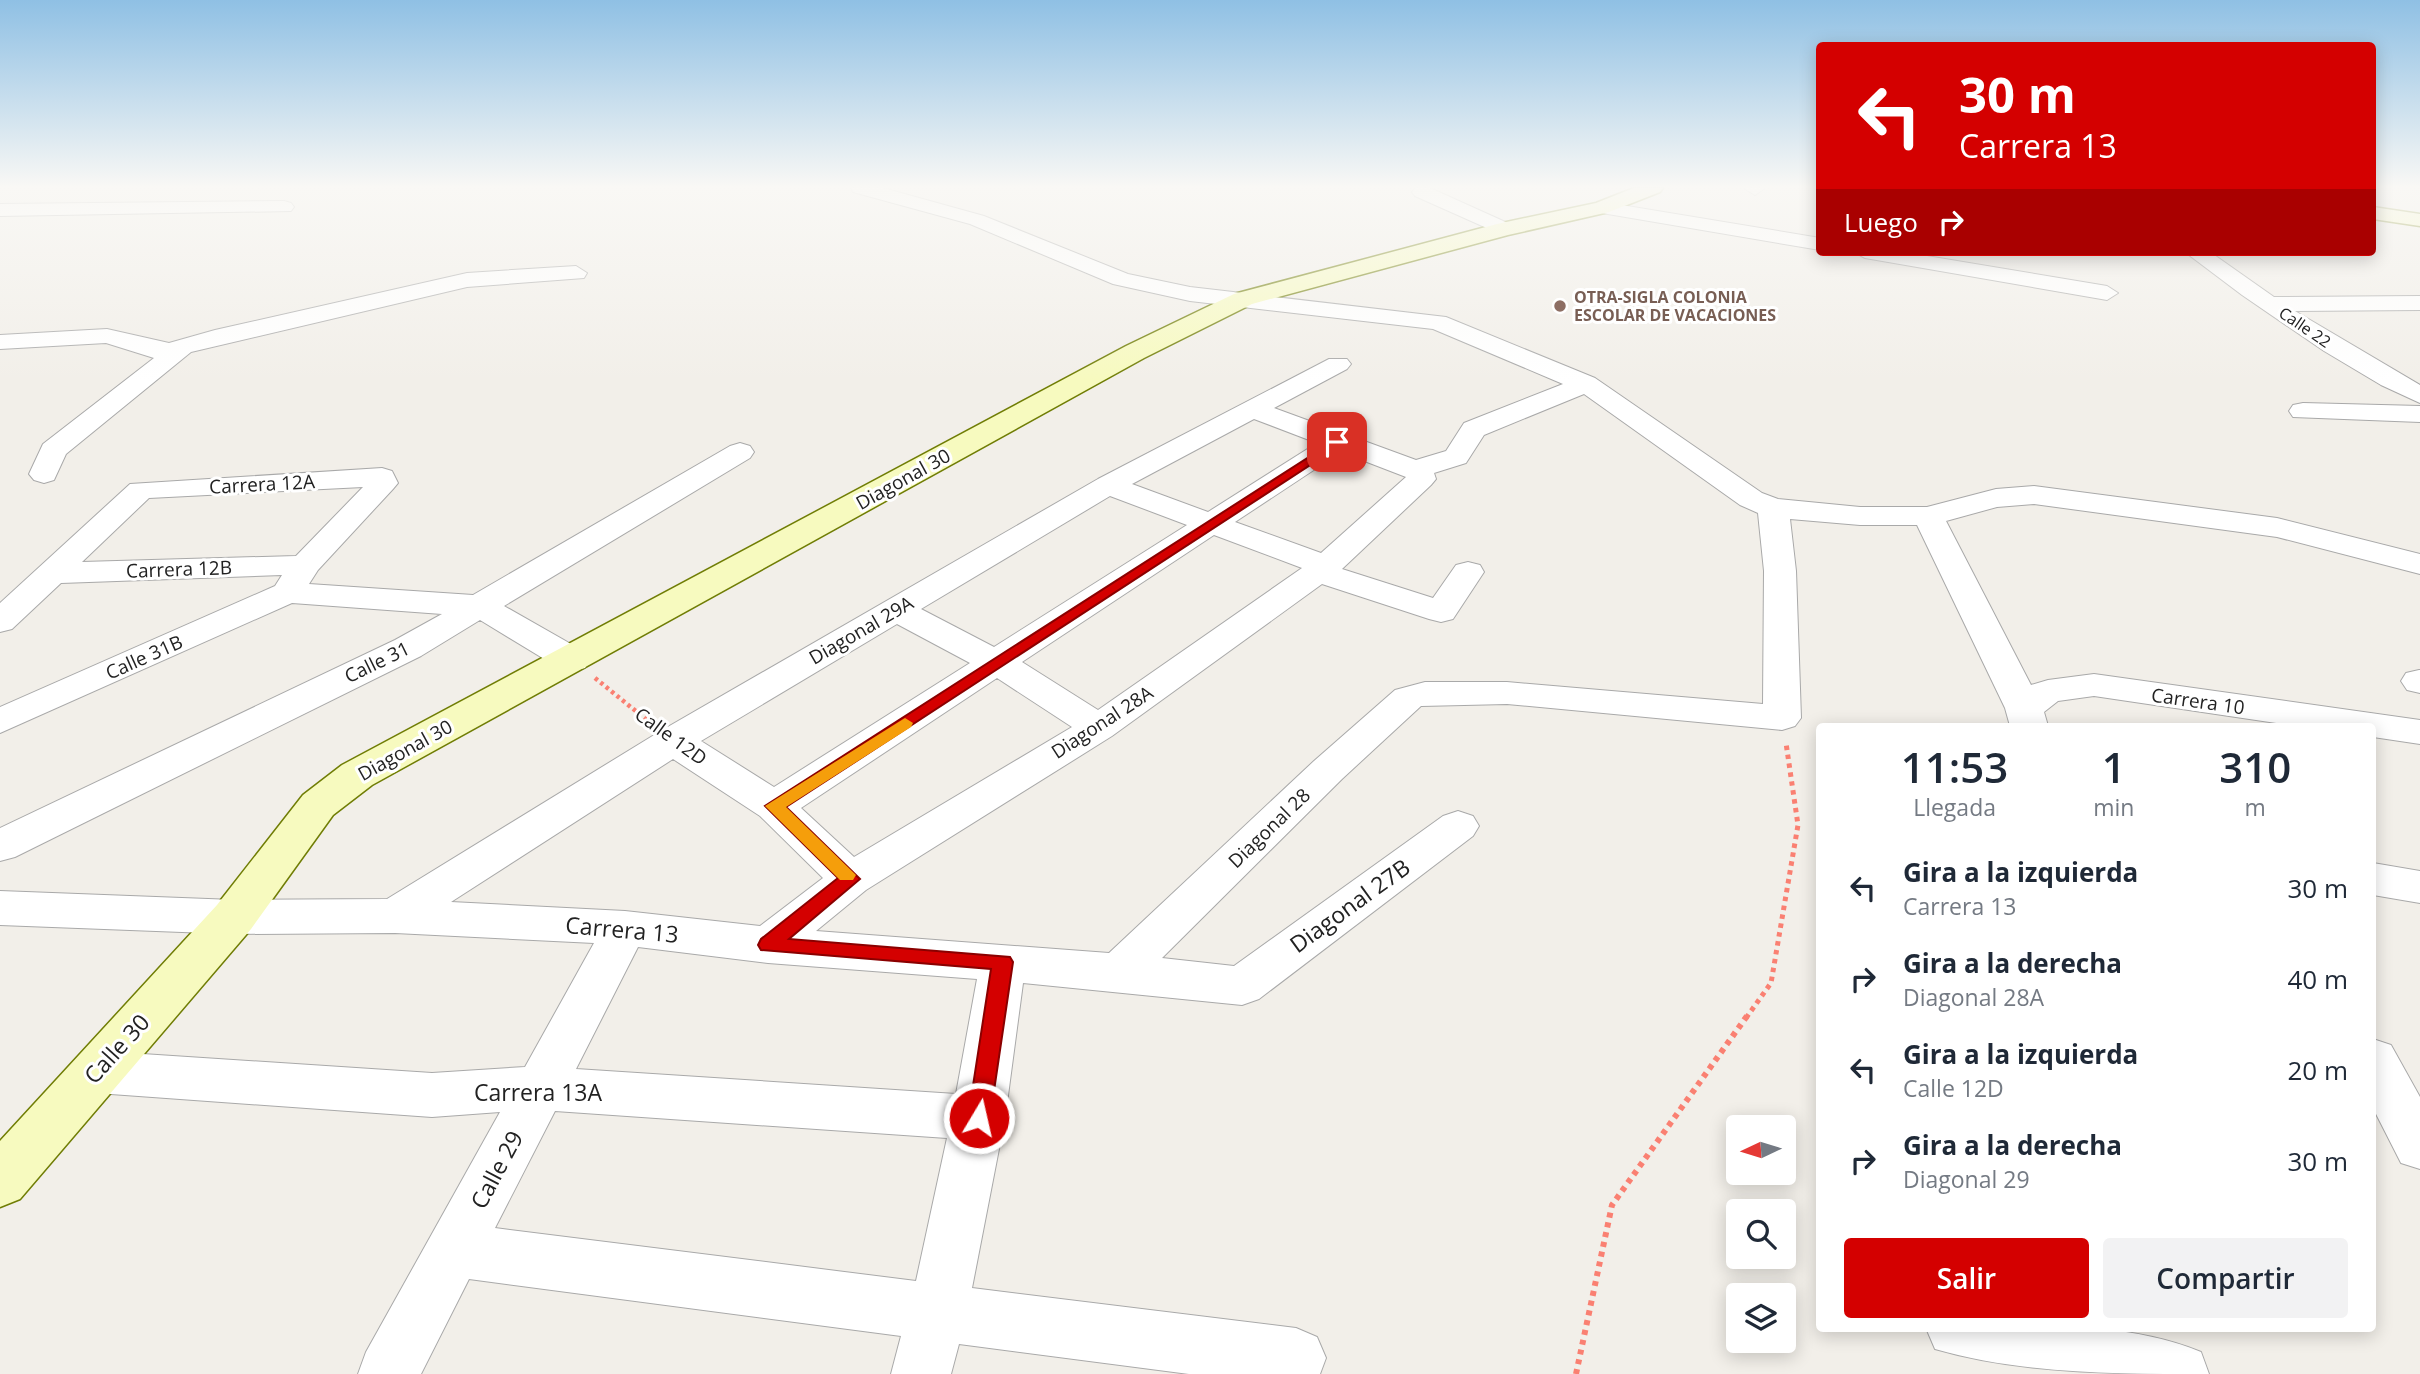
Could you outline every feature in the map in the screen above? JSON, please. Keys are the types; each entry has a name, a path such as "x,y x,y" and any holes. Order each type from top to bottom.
{"street":[{"path":"1055,252 1121,279 1190,293 1435,321 1586,384 1751,499 1773,508 1860,516 1928,516 1996,498 2034,495 2279,525 2365,545 2420,564"},
{"name":"Diagonal 30","path":"234,917 318,805 357,775 1135,352 1243,299 1418,252"},
{"path":"1888,256 2107,293"},
{"name":"Calle 22","path":"2202,256 2365,367 2420,395"},
{"path":"0,342 107,336 153,351 181,349 215,337 467,280 576,273"},
{"path":"2270,304 2420,303"},
{"path":"44,474 53,450 181,349"},
{"name":"Diagonal 29A","path":"395,916 673,741 1108,485 1338,364"},
{"path":"1254,410 1418,474 1455,457 1474,429 1586,384"},
{"path":"2303,411 2420,414"},
{"path":"774,806 1337,442"},
{"name":"Calle 31","path":"0,846 408,648 740,453"},
{"name":"Diagonal 28A","path":"768,945 850,879 1099,727 1323,569 1418,474"},
{"name":"Carrera 12A","path":"52,573 141,490 382,477 383,482 296,579"},
{"path":"1108,485 1215,523 1323,569 1444,611 1468,572"},
{"path":"1773,508 1780,572 1782,718"},
{"path":"1928,516 1964,583 2026,717"},
{"path":"0,622 52,573"},
{"name":"Carrera 12B","path":"52,573 296,579 480,606"},
{"name":"Calle 31B","path":"0,721 296,579"},
{"path":"480,606 572,660"},
{"path":"896,610 998,663 1099,727"},
{"name":"Carrera 10","path":"2026,717 2048,691 2094,685 2358,723"},
{"name":"Diagonal 28","path":"1119,972 1328,770 1408,698 1424,693 1507,693 1782,718"},
{"name":"Carrera 10","path":"2376,726 2420,732"},
{"name":"Calle 12D","path":"673,741 774,806 850,879"},
{"name":"Diagonal 27B","path":"1242,986 1458,826"},
{"path":"2376,880 2420,887"},
{"name":"Carrera 13","path":"0,908 234,917 395,916 625,928 768,945 1119,972 1242,986"},
{"name":"Calle 30","path":"0,1181 234,917"},
{"name":"Calle 29","path":"388,1374 625,928"},
{"path":"921,1374 938,1311 979,1118 1003,962"},
{"path":"2376,1065 2414,1126"},
{"name":"Carrera 13A","path":"97,1072 432,1094 540,1088 979,1118"},
{"path":"454,1250 1296,1357"},
{"path":"1975,1332 2169,1373"}],"path":[{"name":"Calle 12D","path":"572,660 673,741"},
{"path":"1576,1374 1612,1205 1771,983 1798,825 1782,718"}],"slow traffic":[{"path":"847,875 774,806 905,723"}],"place":[{"name":"OTRA-SIGLA COLONIA ESCOLAR DE VACACIONES","path":"1560,306"}],"route":[{"path":"979,1118 1003,962 768,945 850,879 774,806 1337,442"}]}
